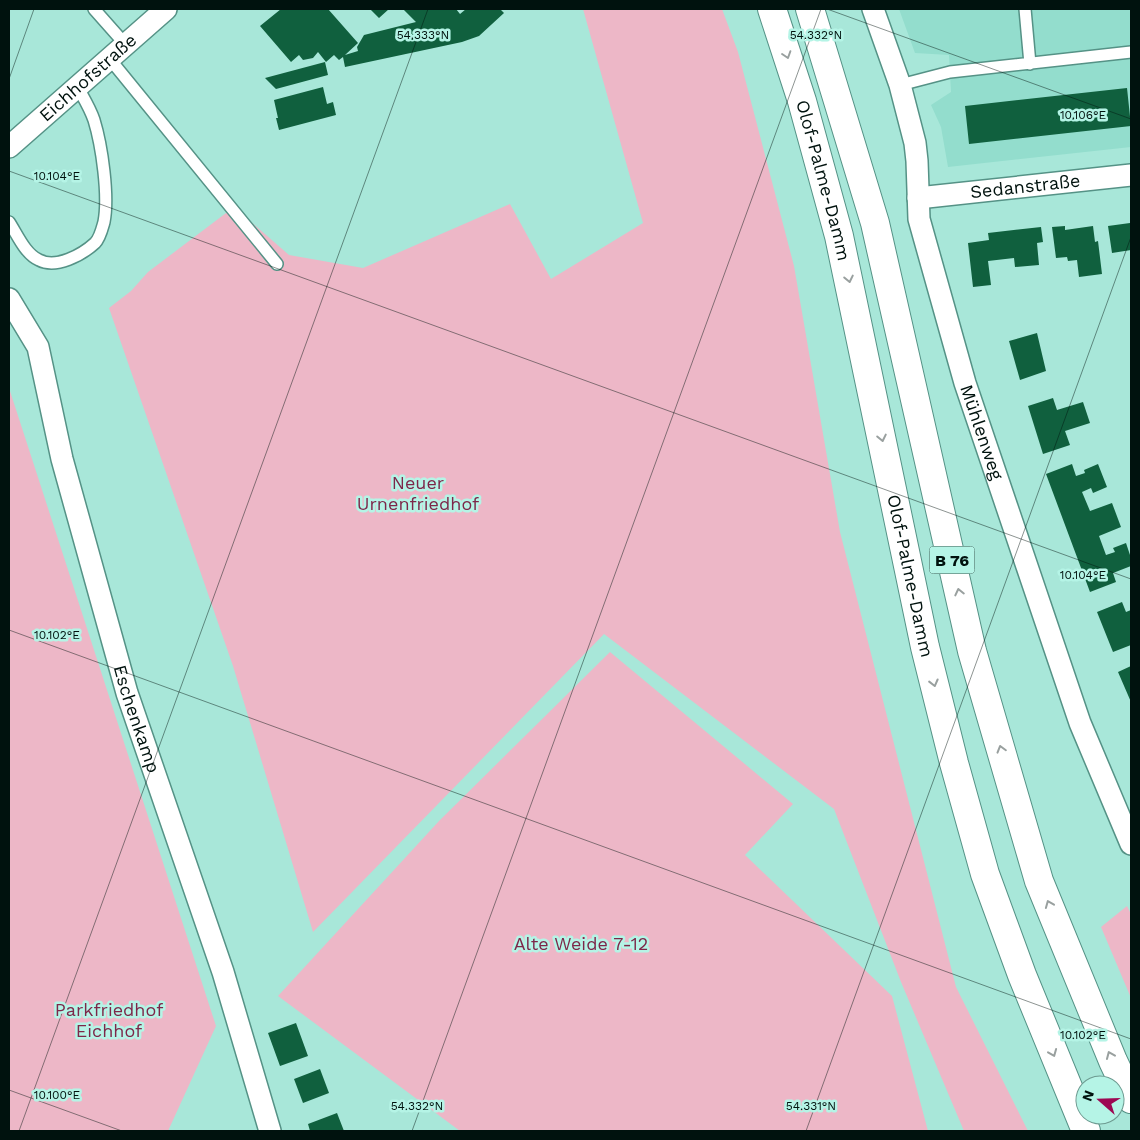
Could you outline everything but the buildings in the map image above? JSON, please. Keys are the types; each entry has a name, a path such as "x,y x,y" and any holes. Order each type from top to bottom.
{"highway":[{"name":"Olof-Palme-Damm","path":"772,9 802,102 840,236 925,647 960,782 986,874 1018,966 1086,1131"},
{"name":"Olof-Palme-Damm","path":"810,9 875,224 972,651 1039,881 1113,1061 1131,1099"}],"street":[{"name":"Eichhofstraße","path":"9,147 166,9"},
{"name":"Mühlenweg","path":"873,9 900,85 915,143 919,219 965,382 1080,723 1131,844"},
{"name":"Sedanstraße","path":"918,198 1131,176"},
{"name":"Eschenkamp","path":"11,302 38,346 62,459 127,693 223,972 270,1131"}],"lane":[{"path":"94,9 125,44"},
{"path":"1024,9 1030,64"},
{"path":"900,85 950,72 1131,52"},
{"path":"109,58 278,264"},
{"path":"9,222 26,249 34,257 40,261 50,263 63,261 84,251 96,242 101,233 105,204 104,182 97,134 93,118 77,86"}],"shaded area":[{"path":"899,9 1131,9 1131,147 948,167 941,127 931,105 951,92 949,55 915,53"}],"green space":[{"name":"Neuer Urnenfriedhof","path":"583,9 722,9 738,52 794,266 840,532 956,987 1028,1131 964,1131 901,982 834,809 604,634 313,932 233,666 109,308 131,291 148,272 234,207 289,255 363,268 510,204 551,279 643,223"},
{"name":"Parkfriedhof Eichhof","path":"9,388 216,1026 168,1131 9,1131"},
{"name":"Alte Weide 7-12","path":"610,652 793,804 745,855 892,996 928,1131 460,1131 278,996 439,821"},
{"path":"1127,906 1131,914 1131,998 1101,927"}]}
